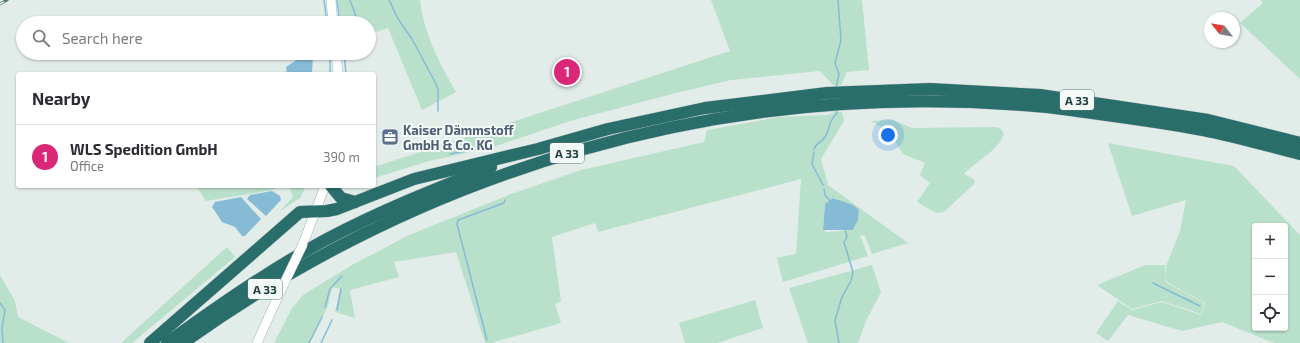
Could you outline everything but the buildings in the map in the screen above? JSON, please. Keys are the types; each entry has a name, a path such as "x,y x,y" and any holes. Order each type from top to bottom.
{"highway":[{"name":"A 33","path":"166,343 264,277 327,239 410,200 538,149 608,129 705,108 828,99 930,89 1040,95 1208,120 1300,143"},
{"name":"A 33","path":"849,97 1025,105 1204,130 1300,154"},
{"name":"A 33","path":"187,341 312,261 382,225 477,184 543,160 609,141 712,118 828,99"},
{"path":"150,343 241,265 292,217 300,212 316,212 337,209 434,174 538,149"},
{"path":"333,188 341,198 355,202"}],"main road":[{"path":"331,0 332,16"},
{"path":"337,60 338,72"},
{"path":"257,343 303,244 324,188"}],"green space":[{"path":"338,0 420,0 425,24 433,48 456,92 422,110 388,28 376,32 376,16 340,16"},
{"path":"711,0 862,0 869,70 847,72 841,85 833,85 820,71 731,80 570,121 493,147 429,161 376,177 376,166 730,51"},
{"path":"1261,0 1300,0 1300,79 1240,23 1263,3"},
{"path":"834,112 842,112 844,121 821,159 828,185 908,243 872,254 865,236 860,235 868,256 783,282 777,258 796,254 801,179 598,232 595,223 552,237 561,301 555,304 561,323 491,343 485,343 456,252 394,262 399,277 350,290 355,318 335,312 340,289 332,287 328,306 310,343 274,343 292,308 303,295 352,265 409,235 511,194 581,170 704,142 707,130 779,117 828,115","holes":["835,198 859,210 858,220 853,230 826,232 823,229 825,205"]},
{"path":"893,120 912,128 995,127 1000,128 1004,134 997,146 992,151 964,174 975,180 974,184 944,212 936,213 917,202 930,183 920,175 925,163 903,154 888,130 870,121"},
{"path":"1108,143 1234,166 1300,235 1300,343 1274,343 1222,322 1182,331 1128,315 1108,341 1096,333 1118,301 1132,310 1162,302 1201,315 1205,303 1165,281 1166,266 1180,231 1186,200 1132,216"},
{"path":"197,188 276,188 272,190 206,201"},
{"path":"290,188 305,188 300,198 279,212 293,197"},
{"path":"227,247 235,257 132,343 121,343"},
{"path":"872,265 881,292 866,321 858,343 808,343 789,288"},
{"path":"1145,265 1165,265 1165,282 1204,303 1201,314 1162,301 1132,309 1097,285"},
{"path":"0,275 15,301 18,317 69,343 0,343"},
{"path":"755,300 763,328 717,343 685,343 679,323"}],"water":[{"path":"296,60 313,60 312,72 287,72 286,67"},
{"path":"272,191 280,196 281,200 266,216 247,199 250,195"},
{"path":"241,197 261,219 245,236 242,236 235,227 222,222 212,207 215,202"},
{"path":"833,198 853,205 859,210 858,220 853,230 823,230 825,204"}],"waterway":[{"path":"324,0 326,16"},
{"path":"337,0 339,16"},
{"path":"350,0 356,16"},
{"path":"389,0 398,19 412,39 436,84 438,90 438,111"},
{"path":"836,88 839,74 835,63 841,40 838,0"},
{"path":"330,60 330,72"},
{"path":"345,60 346,72"},
{"path":"814,149 827,134 830,123 837,113 836,110"},
{"path":"450,154 486,147 489,148"},
{"path":"814,152 812,164 823,185"},
{"path":"824,189 825,195 830,201"},
{"path":"487,340 457,224 458,220 504,203 505,200"},
{"path":"839,343 835,320 842,297 851,281 853,272 844,242 847,237 845,229"},
{"path":"325,307 330,289 342,276"},
{"path":"1153,283 1200,306"},
{"path":"337,310 341,289"},
{"path":"0,303 5,310 2,328 3,343"},
{"path":"309,343 322,317"},
{"path":"321,343 332,320"}],"railway":[{"path":"0,4 7,0"}],"place":[{"name":"WLS Spedition GmbH","path":"567,72"},
{"name":"Kaiser Dämmstoff GmbH & Co. KG","path":"390,137"}]}
